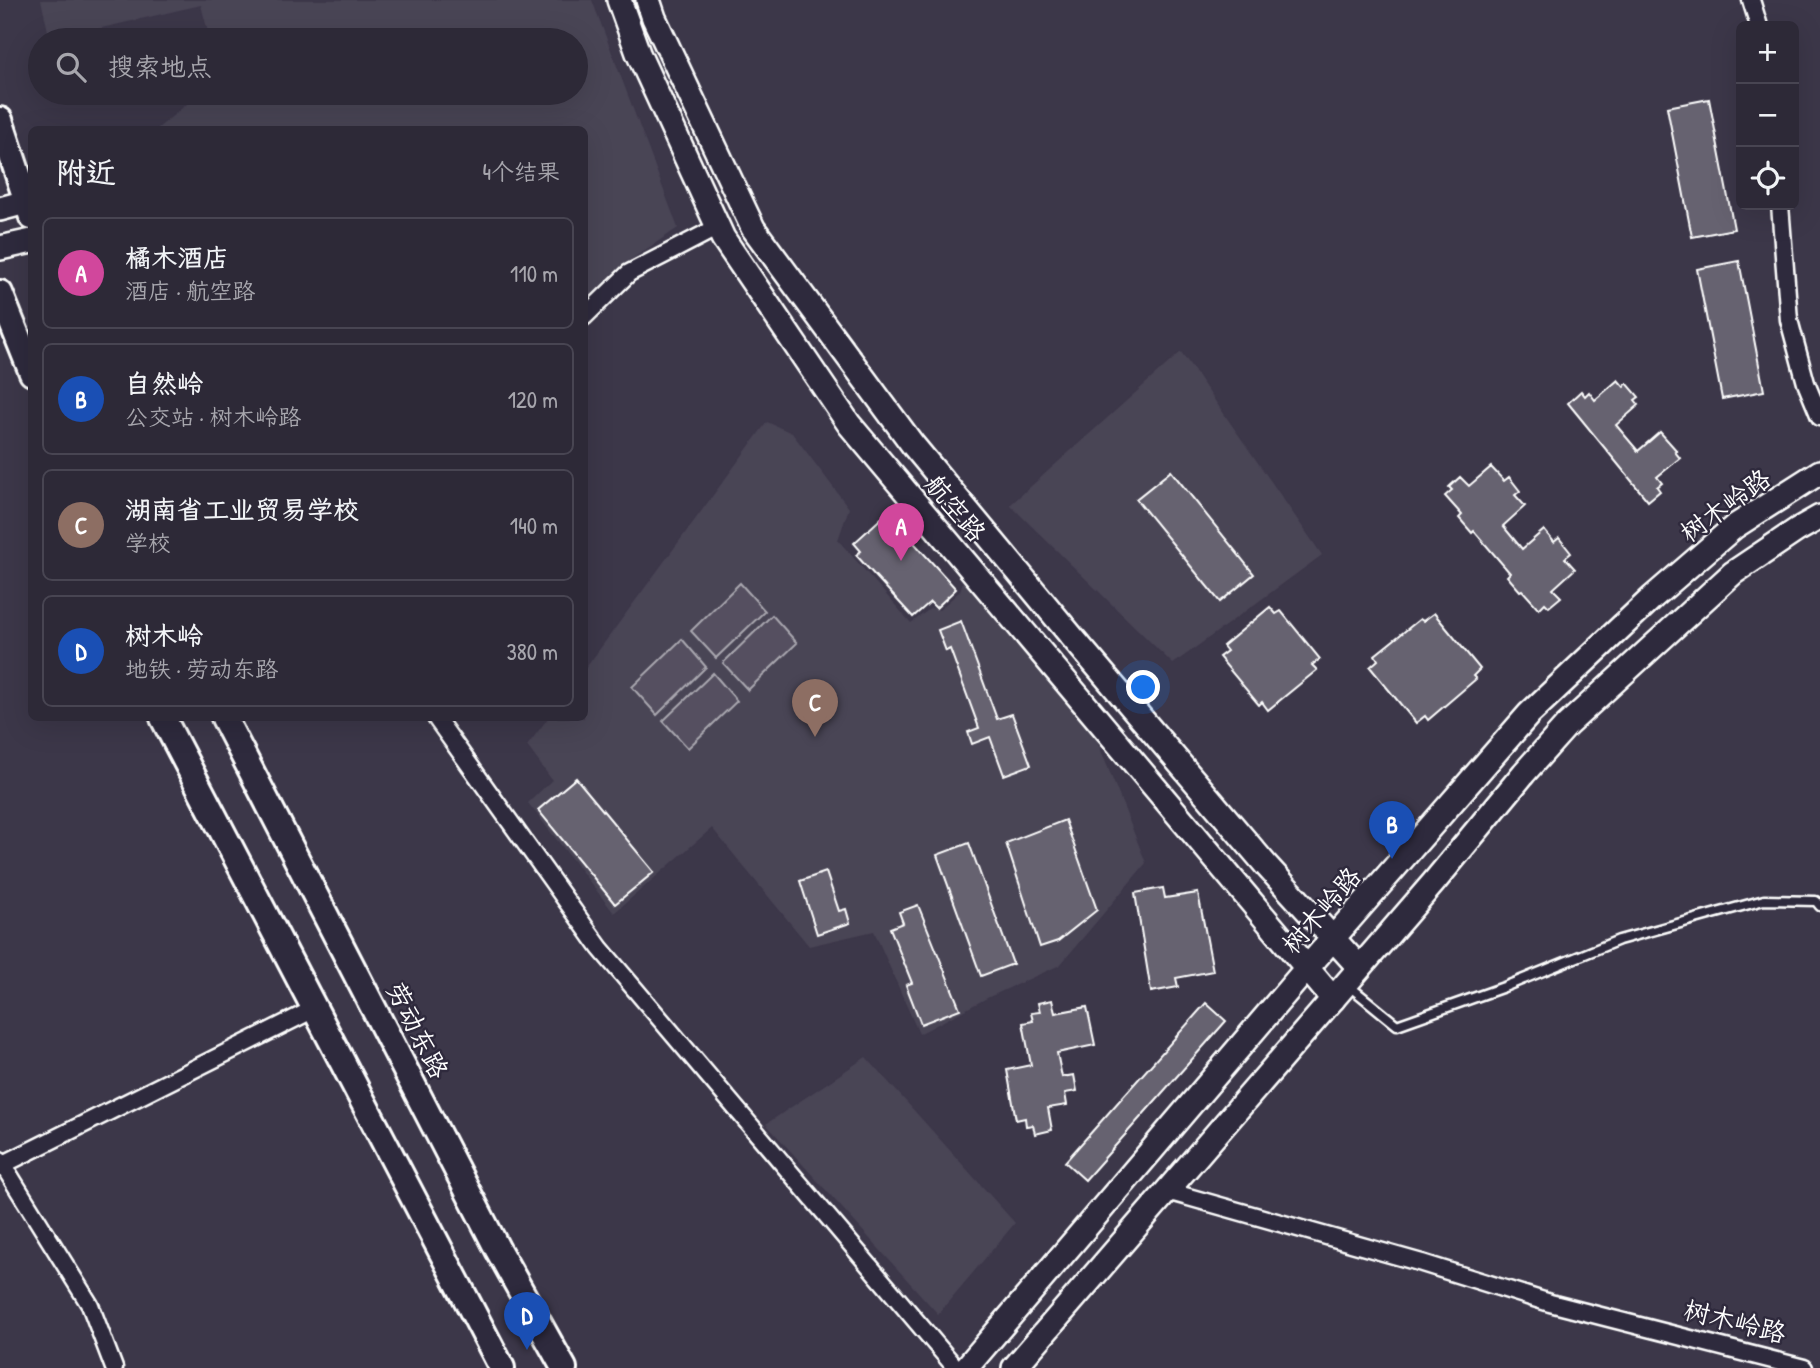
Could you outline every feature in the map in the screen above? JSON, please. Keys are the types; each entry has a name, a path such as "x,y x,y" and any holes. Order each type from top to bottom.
{"main road":[{"path":"0,120 28,207"},
{"path":"0,293 10,337 28,366"},
{"path":"165,721 502,1368"},
{"name":"劳动东路","path":"226,721 491,1238 564,1368"}],"street":[{"name":"航空路","path":"619,0 638,53 721,233 849,424 1307,968 1346,983"},
{"name":"航空路","path":"648,0 708,137 753,228 913,445 1266,865 1334,938 1346,983"},
{"path":"1751,0 1757,21"},
{"path":"0,209 28,210"},
{"path":"1780,210 1789,320 1806,383 1820,417"},
{"path":"588,313 629,273 721,233 753,228"},
{"path":"0,248 28,242"},
{"name":"树木岭路","path":"966,1368 1307,968 1521,723 1653,597 1734,527 1820,472"},
{"path":"1014,1368 1567,725 1733,573 1820,517"},
{"path":"438,721 600,948 956,1368"},
{"path":"114,1368 90,1305 1,1164 314,1009"},
{"name":"树木岭路","path":"1167,1191 1422,1263 1550,1303 1775,1364 1804,1368"}],"lane":[{"path":"1346,983 1397,1025 1504,987 1619,940 1764,900 1816,901 1820,906"}],"shaded area":[{"path":"41,0 592,0 678,228 617,269 588,300 588,126 161,126 186,105 588,105 588,28 207,28 201,5 102,28 47,28"},
{"path":"1181,352 1322,555 1173,664 1010,505"},
{"path":"767,422 792,433 849,508 838,540 911,623 931,608 939,610 960,591 964,578 989,606 1092,728 1146,863 1060,965 987,998 919,1034 874,931 809,946 712,828 614,913 528,803 552,780 527,746 546,721 588,721 588,665"},
{"path":"740,583 765,611 716,658 691,631"},
{"path":"772,615 797,643 748,690 723,663"},
{"path":"682,639 706,667 657,715 632,687"},
{"path":"713,673 737,701 688,748 663,721"},
{"path":"866,1057 1015,1223 938,1314 766,1124"}],"building":[{"path":"1709,99 1734,229 1692,237 1667,107"},
{"path":"1739,261 1764,391 1722,399 1697,269"},
{"path":"1618,380 1624,387 1627,383 1639,397 1635,400 1639,405 1616,425 1638,451 1660,432 1680,458 1657,477 1662,483 1657,487 1660,491 1648,501 1568,403 1581,391 1585,396 1589,392 1595,400"},
{"path":"1491,467 1504,481 1509,477 1520,491 1515,495 1525,506 1503,526 1522,549 1544,530 1554,542 1559,538 1571,553 1565,558 1575,569 1553,589 1561,597 1549,607 1545,603 1539,609 1522,590 1520,591 1507,576 1510,573 1474,531 1472,533 1459,518 1462,515 1445,496 1452,490 1449,487 1460,477 1469,486"},
{"path":"1171,471 1254,574 1220,602 1136,499"},
{"path":"887,513 956,589 936,608 930,602 913,617 856,555 861,551 854,543"},
{"path":"1270,607 1276,614 1281,611 1320,659 1312,665 1317,670 1268,710 1262,702 1259,705 1219,657 1227,651 1223,646"},
{"path":"1434,613 1480,669 1473,676 1476,679 1428,720 1425,716 1416,723 1370,667 1378,660 1375,655 1420,619 1423,621"},
{"path":"961,621 997,719 1012,714 1031,765 1004,775 990,737 972,744 968,732 979,728 950,649 946,651 938,630"},
{"path":"576,778 654,872 615,904 538,810"},
{"path":"1065,820 1097,910 1058,941 1040,947 1006,843"},
{"path":"969,843 1013,964 981,976 937,855"},
{"path":"826,872 839,911 846,909 850,923 817,934 800,881"},
{"path":"1163,888 1165,898 1198,893 1213,971 1176,978 1178,987 1151,992 1135,893"},
{"path":"918,905 960,1009 921,1024 906,985 912,983 890,928 903,923 899,912"},
{"path":"1052,1000 1055,1013 1087,1007 1095,1045 1057,1053 1062,1077 1074,1075 1077,1091 1065,1093 1067,1105 1048,1108 1052,1130 1035,1134 1033,1125 1026,1126 1025,1118 1016,1120 1007,1070 1031,1065 1023,1023 1033,1021 1031,1013 1040,1012 1038,1003"},
{"path":"1206,1003 1226,1021 1085,1180 1065,1162"}],"place":[{"name":"橘木酒店","path":"901,561"},
{"name":"湖南省工业贸易学校","path":"815,737"},
{"name":"自然岭","path":"1392,859"},
{"name":"树木岭","path":"527,1350"}]}
